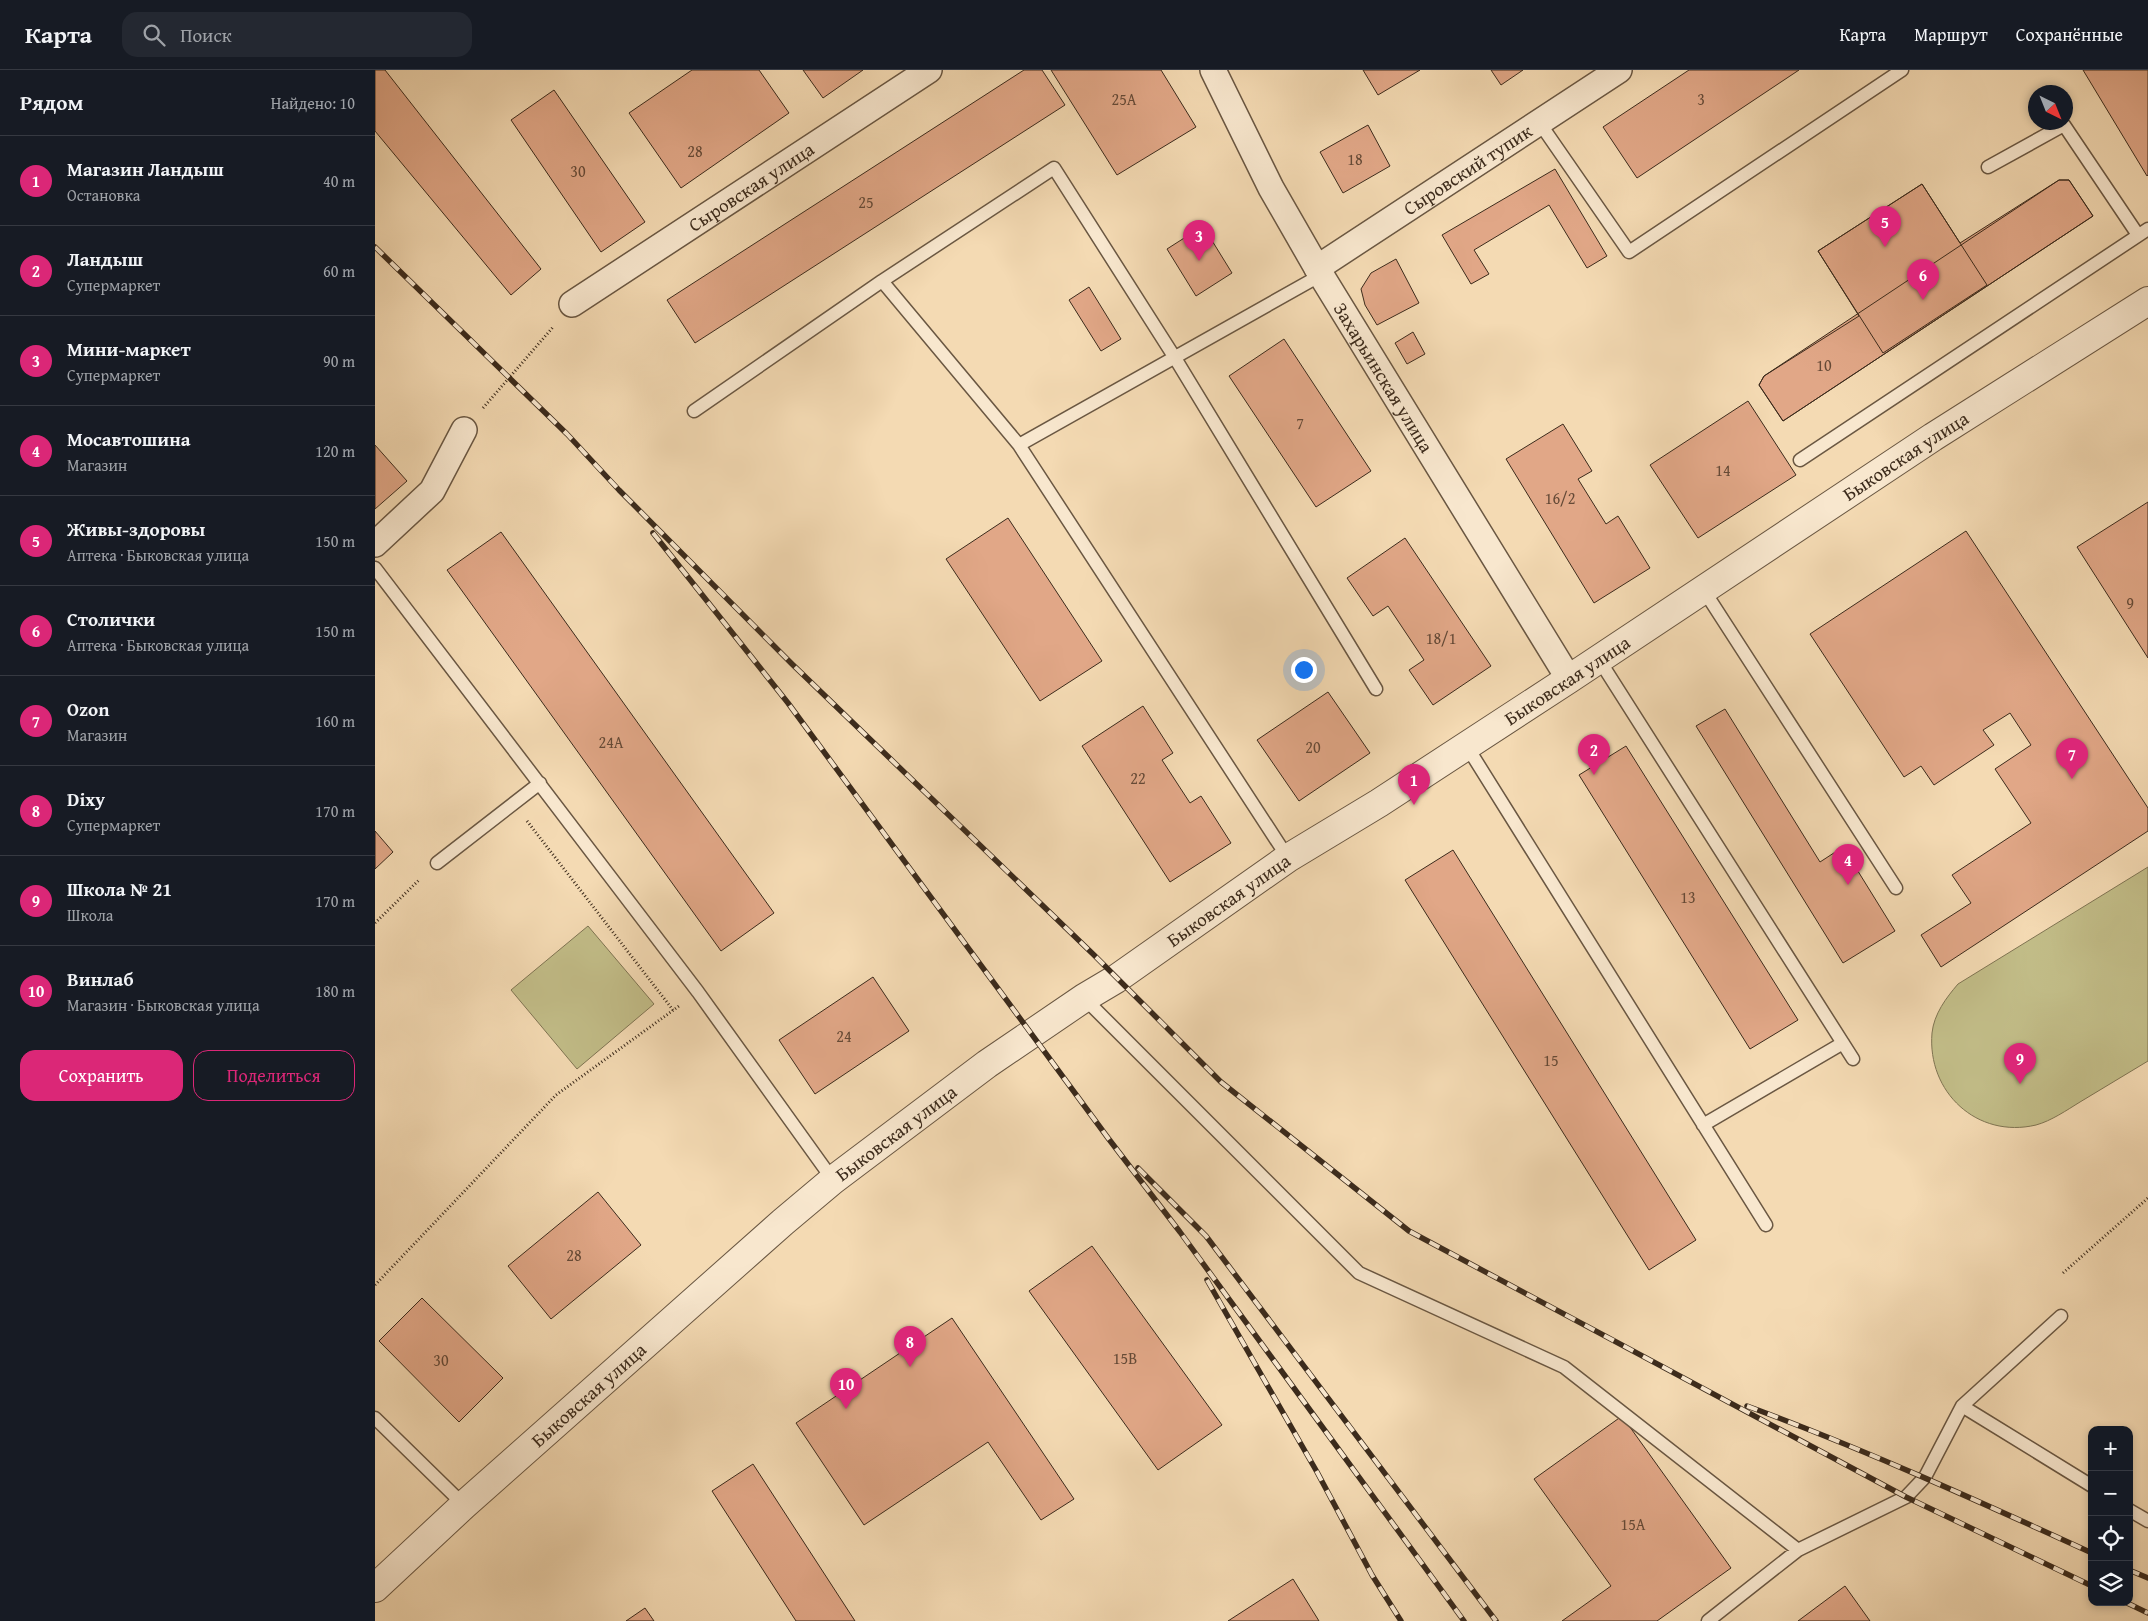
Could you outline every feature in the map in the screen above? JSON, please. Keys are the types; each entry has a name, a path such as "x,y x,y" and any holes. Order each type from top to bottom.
{"street":[{"name":"Сыровская улица","path":"572,304 929,70"},
{"name":"Захарьинская улица","path":"1213,70 1271,188 1319,272 1569,679"},
{"name":"Сыровский тупик","path":"1319,272 1539,122 1619,70"},
{"name":"Быковская улица","path":"375,1588 464,1505 783,1222 833,1180 987,1064 1083,998 1116,979 1288,858 1379,803 1933,437 2148,301"},
{"path":"375,544 432,491 464,430"}],"lane":[{"path":"1539,122 1629,252 1902,70"},
{"path":"1800,460 2143,232 2064,124 1988,167"},
{"path":"694,411 882,281 1054,168 1175,358 1376,689"},
{"path":"1019,445 1175,358 1319,272"},
{"path":"882,281 1019,445 1288,858"},
{"path":"375,568 698,992 833,1180"},
{"path":"1703,589 1896,888"},
{"path":"1598,658 1853,1059"},
{"path":"1466,745 1766,1225"},
{"path":"437,863 539,783"},
{"path":"1083,998 1359,1272 1564,1367 1798,1550"},
{"path":"1703,1125 1843,1043"},
{"path":"1707,1621 1798,1550 1906,1496 1925,1477 1962,1406 2061,1316"},
{"path":"1962,1406 2088,1484"},
{"path":"375,1418 464,1505"},
{"path":"2133,1512 2148,1521"}],"path":[{"path":"464,430 572,304"},
{"path":"513,802 673,1010"},
{"path":"375,923 437,863"},
{"path":"375,1286 556,1095 698,992"},
{"path":"2063,1273 2148,1198"}],"shaded area":[{"path":"2148,867 2148,1061 2059,1115 2036,1125 2014,1127 1994,1125 1976,1118 1960,1106 1947,1092 1938,1074 1933,1054 1933,1026 1941,1007 1949,995 1958,984"},
{"path":"588,926 654,1004 577,1069 511,990"}],"building":[{"path":"375,70 385,70 541,269 511,295 375,131"},
{"path":"692,70 759,70 789,113 681,188 629,113"},
{"path":"803,70 863,70 823,98"},
{"path":"1024,70 1042,70 1065,105 695,343 667,300"},
{"path":"1051,70 1161,70 1196,127 1117,175"},
{"path":"1363,70 1420,70 1378,95"},
{"path":"1491,70 1523,70 1501,85"},
{"path":"1689,70 1799,70 1637,178 1603,127"},
{"path":"2083,70 2148,70 2147,176"},
{"path":"554,90 645,222 601,252 511,120"},
{"path":"1368,125 1390,166 1343,193 1320,152"},
{"path":"1555,169 1607,256 1587,268 1549,205 1474,250 1489,274 1471,284 1442,235"},
{"path":"2059,180 2069,180 2093,216 1783,421 1759,385 1764,376"},
{"path":"2059,180 2069,180 2093,216 1783,421 1759,385 1764,376 1859,316 1818,251 1922,184 1960,243"},
{"path":"1922,184 1987,285 1883,353 1818,251"},
{"path":"1203,226 1232,273 1196,296 1167,249"},
{"path":"1396,259 1419,303 1377,325 1365,305 1361,289 1371,273"},
{"path":"1089,287 1121,339 1101,351 1069,300"},
{"path":"1413,332 1425,354 1407,364 1395,343"},
{"path":"1284,339 1371,471 1316,507 1229,376"},
{"path":"1748,401 1796,475 1698,538 1650,465"},
{"path":"1563,424 1592,471 1578,479 1606,524 1618,516 1650,568 1594,603 1506,459"},
{"path":"375,445 407,481 375,509"},
{"path":"2148,502 2148,658 2077,547"},
{"path":"1008,518 1102,661 1040,701 946,559"},
{"path":"1966,531 2148,808 2148,831 1941,967 1921,935 1971,903 1952,875 2031,823 1995,769 2031,745 2010,713 1983,730 1994,745 1934,785 1921,766 1904,777 1810,634"},
{"path":"501,532 774,913 721,951 447,570"},
{"path":"1405,538 1491,666 1433,705 1409,670 1424,660 1388,606 1373,616 1347,578"},
{"path":"1328,692 1370,753 1299,801 1257,740"},
{"path":"1143,706 1173,753 1162,760 1190,803 1201,796 1231,843 1170,882 1082,746"},
{"path":"1725,709 1820,862 1843,847 1895,931 1843,963 1696,726"},
{"path":"1626,746 1798,1020 1750,1049 1579,775"},
{"path":"375,831 393,852 375,869"},
{"path":"1453,850 1696,1240 1649,1270 1405,880"},
{"path":"873,977 909,1031 815,1094 779,1040"},
{"path":"598,1192 641,1245 551,1319 508,1266"},
{"path":"1092,1246 1222,1425 1158,1470 1029,1291"},
{"path":"422,1298 503,1378 459,1422 379,1341"},
{"path":"952,1318 1074,1499 1041,1520 988,1442 864,1525 796,1423"},
{"path":"1622,1416 1731,1568 1657,1621 1562,1621 1611,1586 1534,1479"},
{"path":"753,1464 855,1621 796,1621 712,1491"},
{"path":"1293,1579 1319,1621 1228,1621"},
{"path":"1845,1586 1870,1621 1798,1621"},
{"path":"645,1608 654,1621 626,1621"}],"railway":[{"path":"375,247 567,434 619,490 792,664 1094,955 1221,1082 1409,1231 1906,1497 2088,1584"},
{"path":"653,533 788,703 1108,1138 1180,1232 1464,1621"},
{"path":"1138,1168 1206,1236 1496,1621"},
{"path":"1207,1280 1317,1472 1372,1575 1401,1621"},
{"path":"1747,1406 1878,1458 2088,1551"},
{"path":"2133,1572 2148,1578"},
{"path":"2133,1606 2148,1613"}],"place":[{"name":"Живы-здоровы","path":"1885,247"},
{"name":"Мини-маркет","path":"1199,261"},
{"name":"Столички","path":"1923,300"},
{"name":"Ландыш","path":"1594,775"},
{"name":"Ozon","path":"2072,779"},
{"name":"Магазин Ландыш","path":"1414,805"},
{"name":"Мосавтошина","path":"1848,885"},
{"name":"Школа № 21","path":"2020,1084"},
{"name":"Dixy","path":"910,1367"},
{"name":"Винлаб","path":"846,1409"}]}
